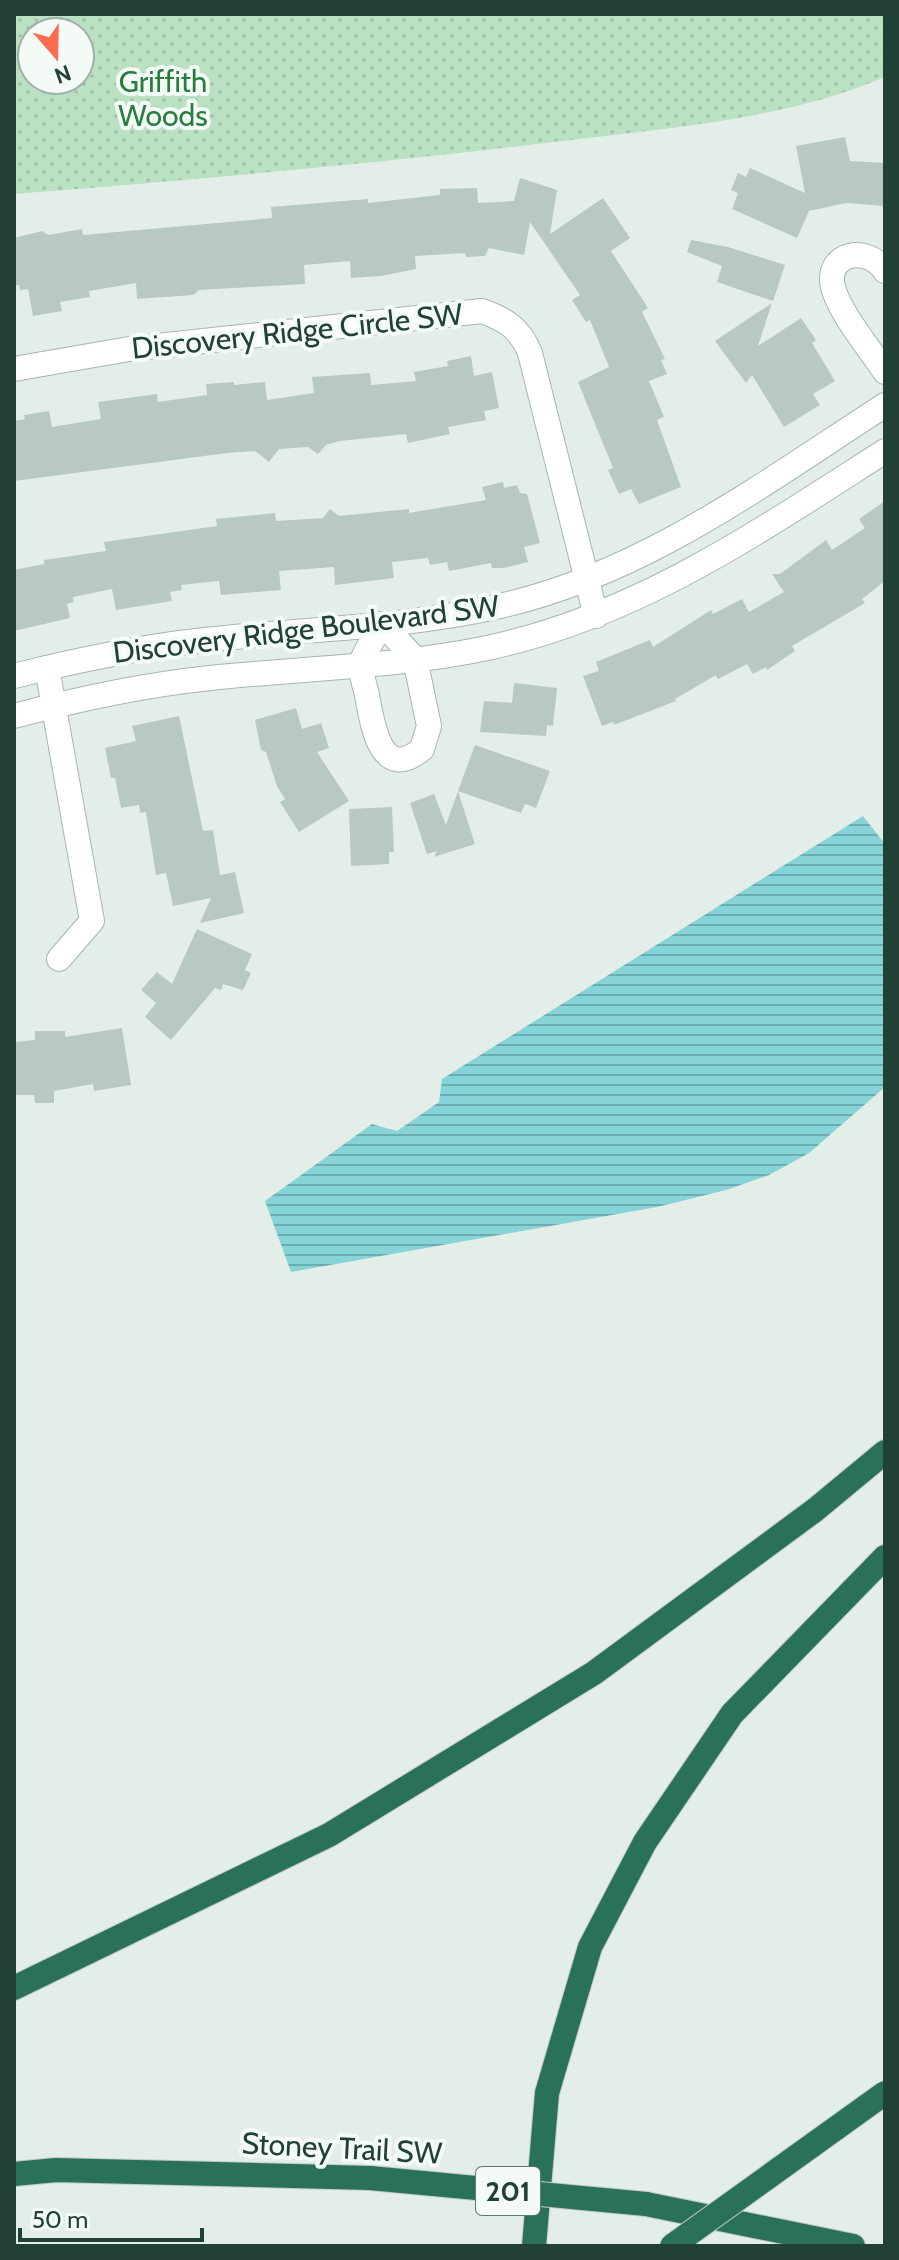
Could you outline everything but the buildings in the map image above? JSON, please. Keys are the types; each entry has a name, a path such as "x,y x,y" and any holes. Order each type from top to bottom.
{"highway":[{"path":"14,1988 329,1835 594,1673 815,1510 885,1452"},
{"path":"534,2246 547,2093 590,1947 645,1842 732,1714 885,1557"},
{"path":"672,2246 885,2093"},
{"name":"Stoney Trail SW","path":"14,2174 56,2170 370,2178 646,2204 853,2246"}],"street":[{"path":"885,271 869,256 852,255 838,264 832,281 837,297 885,372"},
{"name":"Discovery Ridge Circle SW","path":"14,369 57,360 205,340 482,311 497,316 511,323 523,336 530,353 596,616"},
{"name":"Discovery Ridge Boulevard SW","path":"14,676 203,640 383,624 501,606 586,579 665,543 885,405"},
{"name":"Discovery Ridge Boulevard SW","path":"14,716 208,679 415,659 492,647 596,616 703,566 885,451"},
{"path":"383,624 415,659 429,735 422,749 408,758 390,756 377,744 361,664 383,624"},
{"path":"47,668 92,921 59,959"}],"green space":[{"name":"Griffith Woods","path":"14,14 885,14 885,77 809,103 690,125 431,156 14,194"}],"water":[{"path":"863,816 885,844 885,1087 809,1153 769,1175 726,1190 657,1207 291,1272 265,1201 372,1124 397,1131 439,1102 442,1079"}]}
